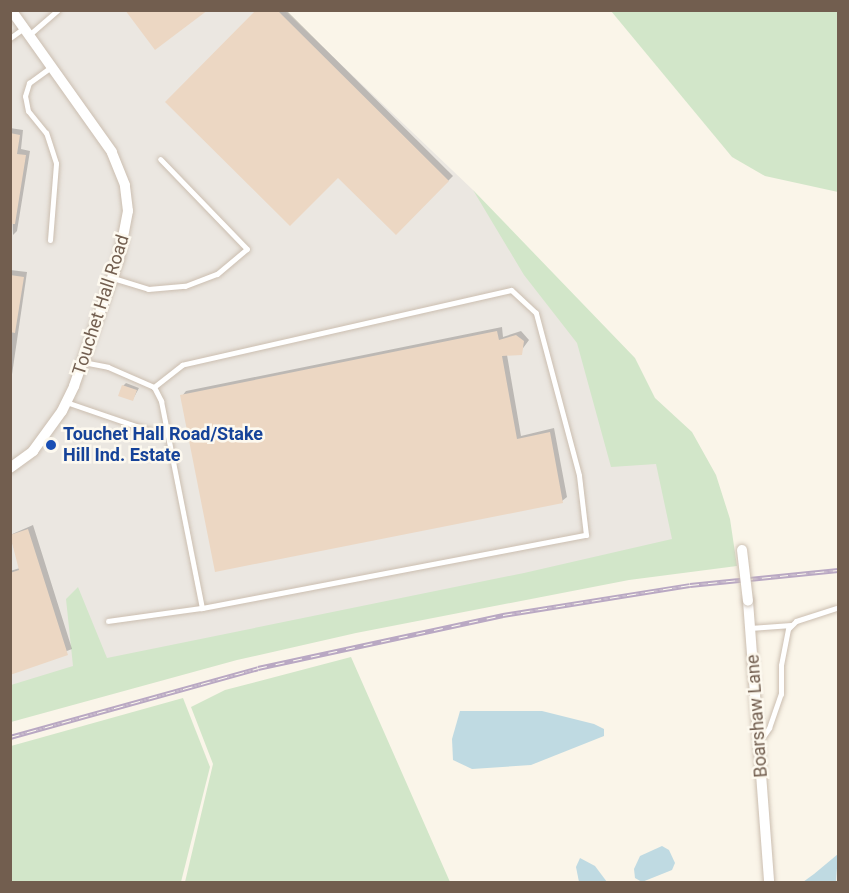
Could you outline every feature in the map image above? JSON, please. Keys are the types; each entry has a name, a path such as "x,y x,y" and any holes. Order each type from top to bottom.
{"street":[{"name":"Touchet Hall Road","path":"10,468 33,451 66,402 83,362 126,226 125,185 112,152 11,10"},
{"name":"Boarshaw Lane","path":"742,550 748,601 769,882"}],"lane":[{"path":"10,38 27,31 58,10"},
{"path":"50,240 56,163 46,133 28,111 25,96 29,83 52,66"},
{"path":"111,278 148,289 185,285 217,274 247,249 160,159"},
{"path":"108,621 202,608 586,536 579,475 536,313 511,290 182,365 154,387"},
{"path":"83,362 108,367 154,387 161,401 202,608"},
{"path":"66,402 150,431"},
{"path":"750,628 791,625 836,608"},
{"path":"759,742 777,709 781,665 791,625"}],"shaded area":[{"path":"11,11 285,11 473,190 583,336 662,460 678,565 11,703"}],"green space":[{"path":"611,11 838,11 838,192 765,176 732,157"},
{"path":"473,190 635,358 655,398 692,432 716,475 730,519 737,566 629,580 356,633 237,660 11,722 11,685 73,666 66,599 78,587 107,658 524,573 672,539 656,464 611,467 577,343 524,275"},
{"path":"351,657 450,882 185,882 213,764 191,707 225,690"},
{"path":"183,698 210,767 181,882 11,882 11,746"}],"water":[{"path":"460,711 542,711 594,724 604,729 604,736 531,765 472,769 453,760 452,739"},
{"path":"662,846 669,850 675,863 672,870 642,882 635,878 634,869 640,856"},
{"path":"838,854 836,882 803,882 814,874"},
{"path":"580,858 595,866 607,882 579,882 576,867"}],"building":[{"path":"125,10 208,10 155,50"},
{"path":"256,10 277,10 449,181 396,235 338,178 290,226 165,102"},
{"path":"10,133 20,135 17,154 26,155 15,224 10,224"},
{"path":"10,275 24,277 15,333 10,332"},
{"path":"497,331 499,340 516,335 524,341 522,355 502,356 517,439 550,432 563,503 215,572 180,395"},
{"path":"122,385 137,390 133,401 118,396"},
{"path":"28,529 68,655 10,675 10,573 19,570 10,535"}],"railway":[{"path":"10,737 258,668 503,615 690,585 838,570"}],"place":[{"name":"Touchet Hall Road/Stake Hill Ind. Estate","path":"51,445"}]}
